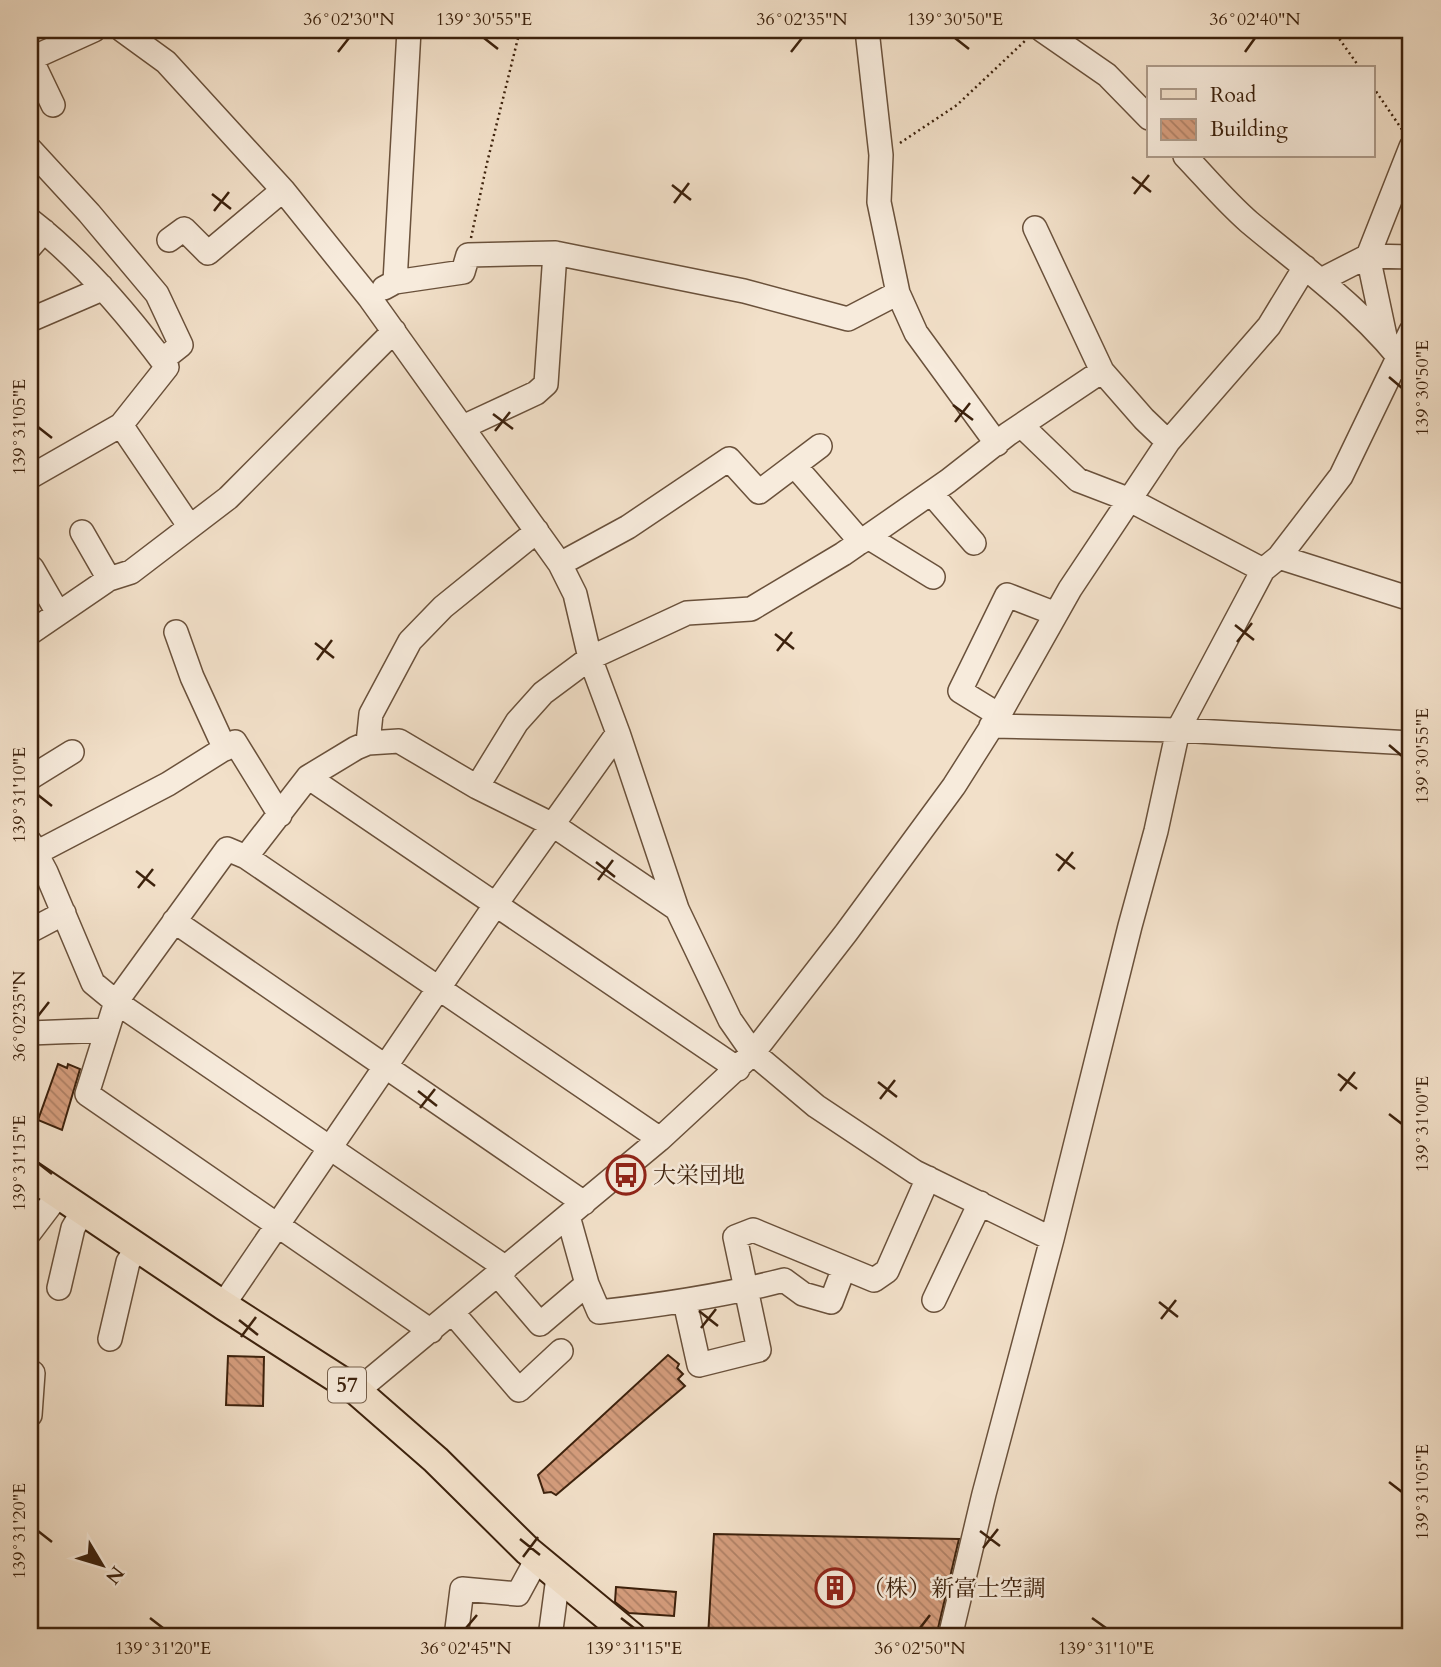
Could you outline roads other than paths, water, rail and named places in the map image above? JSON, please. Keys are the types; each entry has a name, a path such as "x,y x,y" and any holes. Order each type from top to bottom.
{"main road":[{"name":"57","path":"30,1175 357,1391 436,1460 537,1559 632,1637"}],"street":[{"path":"53,105 31,59 94,30"},
{"path":"122,30 166,62 283,190 369,297 560,564 575,594 590,658 677,909 730,1020 746,1061"},
{"path":"395,282 409,30"},
{"path":"867,30 881,155 880,202 898,293 916,333 996,444"},
{"path":"1035,34 1107,75 1147,116"},
{"path":"1399,356 1368,256 1407,139"},
{"path":"30,149 89,213 157,294 181,345 162,360"},
{"path":"1187,158 1247,220 1313,273 1399,356"},
{"path":"169,240 184,229 208,253 283,190"},
{"path":"1035,228 1102,371 1168,443"},
{"path":"32,469 121,425 167,367 130,317 101,286 35,233"},
{"path":"369,297 395,282 463,272 468,255 555,253 744,291 848,319 898,293"},
{"path":"463,427 536,393 546,384 555,253"},
{"path":"357,1391 660,1139 746,1061 846,933 954,786 995,721 1056,614 1168,443 1313,273 1368,256 1411,257"},
{"path":"30,320 95,292 101,286"},
{"path":"30,633 109,579 131,572 228,499 394,331"},
{"path":"950,1637 984,1494 1156,831 1178,730 1271,563 1341,476 1411,331"},
{"path":"477,787 517,722 543,693 590,658 687,613 751,609 864,539 1102,371"},
{"path":"121,425 190,527"},
{"path":"1022,426 1077,480 1130,500 1271,563 1411,599"},
{"path":"560,564 628,527 729,458 759,492 820,446"},
{"path":"795,466 864,539 933,577"},
{"path":"931,493 974,543"},
{"path":"368,743 372,714 410,641 443,607 537,531"},
{"path":"82,532 109,579"},
{"path":"32,568 58,613"},
{"path":"1056,614 1007,595 960,691 995,721 1411,743"},
{"path":"176,632 192,677 225,749"},
{"path":"223,1305 496,904 618,733"},
{"path":"246,857 308,778 368,743 399,741 477,787 553,825 677,909"},
{"path":"279,815 235,742 168,784 33,847 93,983 116,1002 331,1147 502,1271 540,1324 587,1284"},
{"path":"30,778 72,752"},
{"path":"308,778 496,904 928,1178 1052,1238"},
{"path":"431,1331 87,1094 116,1002 228,849 246,857 660,1139"},
{"path":"30,931 64,914"},
{"path":"174,921 386,1066 576,1209 587,1284 599,1312 685,1301 784,1280 803,1294 831,1301 844,1268"},
{"path":"30,1033 107,1030"},
{"path":"685,1301 699,1365 759,1350 735,1237 752,1230 874,1280 887,1271 928,1178"},
{"path":"30,1232 58,1195"},
{"path":"934,1300 980,1203"},
{"path":"59,1288 73,1228 83,1211"},
{"path":"110,1339 128,1262 138,1248"},
{"path":"453,1313 519,1390 561,1351"},
{"path":"30,1415 33,1373"},
{"path":"456,1637 462,1589 517,1594 537,1559"},
{"path":"550,1637 558,1577"}],"place":[{"name":"大栄団地","path":"626,1175"},
{"name":"（株）新富士空調","path":"835,1588"}]}
